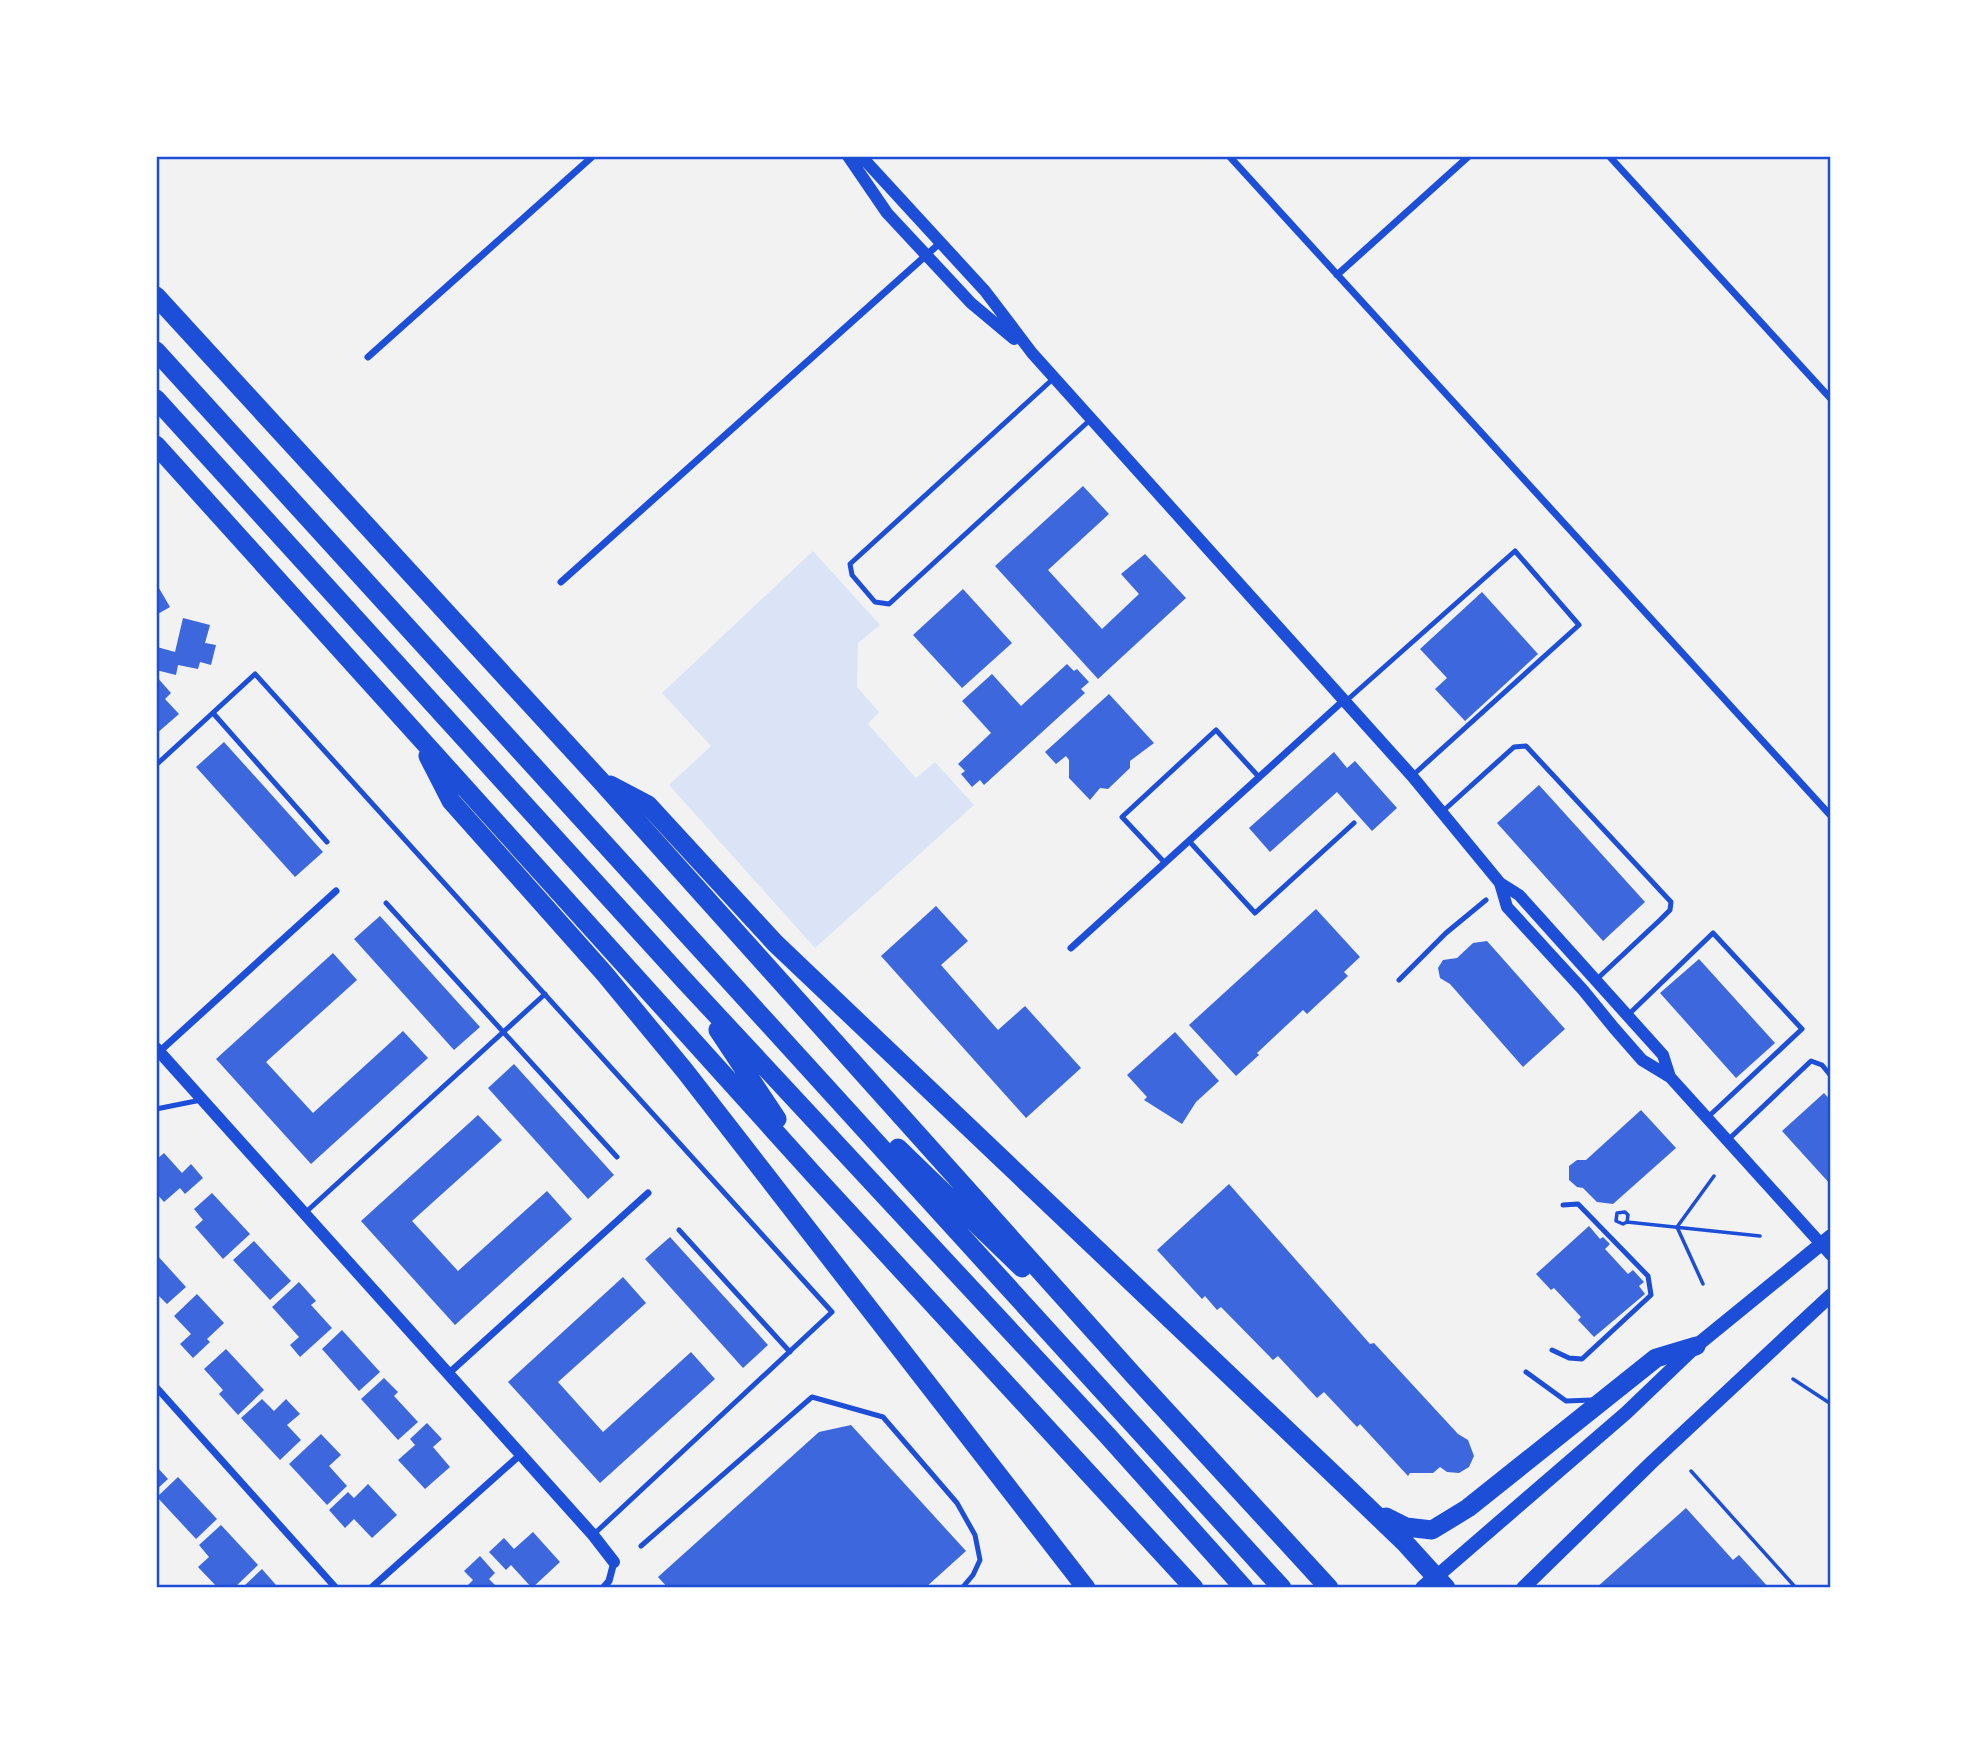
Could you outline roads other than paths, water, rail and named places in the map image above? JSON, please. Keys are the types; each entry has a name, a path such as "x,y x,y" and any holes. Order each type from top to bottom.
{"highway":[{"path":"156,296 600,780 1136,1378 1329,1588"},
{"path":"156,351 1282,1588"},
{"path":"156,399 684,980 1098,1425 1244,1588"},
{"path":"156,445 815,1176 1194,1588"},
{"path":"415,730 451,801 604,973 685,1071 1086,1588"},
{"path":"600,780 648,804 775,943 1369,1508 1435,1584"},
{"path":"684,980 815,1176"},
{"path":"767,1021 1136,1378"},
{"path":"1369,1508 1406,1527 1432,1530 1468,1508 1656,1359 1696,1346"}],"main road":[{"path":"1435,1584 1626,1413 1696,1346 1828,1245"},
{"path":"1523,1588 1652,1462 1831,1295"}],"street":[{"path":"368,357 593,156"},
{"path":"848,156 887,213 926,255 971,303 1032,353"},
{"path":"861,156 985,291 1054,378 1412,776 1500,883 1519,895 1663,1055 1670,1077"},
{"path":"1229,156 1831,816"},
{"path":"1337,275 1469,156"},
{"path":"1608,156 1831,399"},
{"path":"561,582 941,242"},
{"path":"1071,948 1345,700"},
{"path":"1500,883 1507,907 1642,1060 1670,1077 1828,1245"},
{"path":"336,891 158,1050 593,1535 614,1562 609,1581 603,1588"},
{"path":"448,1374 648,1193"},
{"path":"156,1387 336,1588"},
{"path":"372,1588 520,1455"}],"lane":[{"path":"1054,378 850,564 852,575 875,602 889,604 901,595 1091,419"},
{"path":"1345,700 1515,551 1579,625 1412,776"},
{"path":"156,765 255,674 832,1312 593,1535"},
{"path":"213,713 327,842"},
{"path":"1164,863 1122,817 1216,730 1259,777"},
{"path":"1442,812 1514,747 1526,746 1671,902 1670,910 1595,980"},
{"path":"1189,841 1255,913 1354,824"},
{"path":"1399,980 1446,933 1486,900"},
{"path":"386,903 617,1157"},
{"path":"1627,1016 1713,933 1802,1029 1709,1117"},
{"path":"303,1214 545,994"},
{"path":"1729,1139 1811,1062 1822,1065 1831,1076"},
{"path":"156,1109 202,1100"},
{"path":"1552,1350 1569,1358 1582,1359 1651,1295 1648,1276 1595,1221 1578,1204 1563,1205"},
{"path":"679,1230 790,1352"},
{"path":"1526,1372 1566,1401 1606,1399"},
{"path":"641,1546 811,1397 883,1417 957,1503 975,1535 980,1560 973,1575 962,1588"}]}
